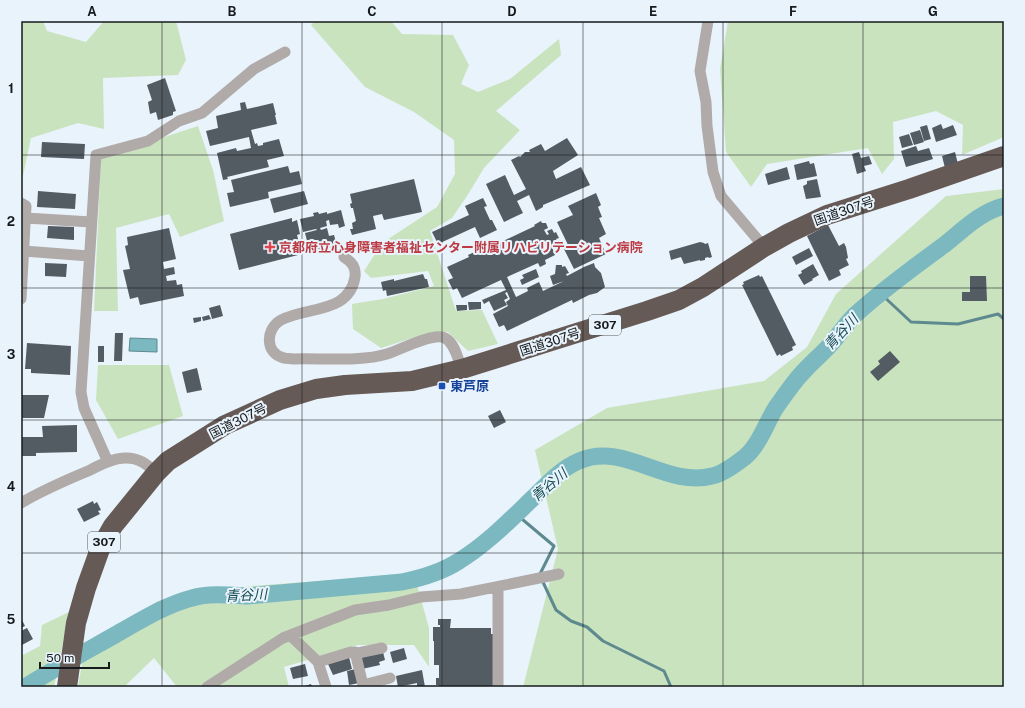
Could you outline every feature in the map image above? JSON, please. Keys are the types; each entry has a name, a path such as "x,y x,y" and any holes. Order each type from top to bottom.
{"highway":[{"name":"国道307号","path":"156,473 168,461 225,425 280,400 316,389 345,385 412,381 462,370 640,314 679,300 703,287 764,247 827,214 909,189 1004,156"},
{"name":"307","path":"67,687 76,623 86,588 100,549 113,526 156,473"}],"street":[{"path":"708,21 705,49 700,71 706,102 707,126 713,172 721,196 764,247"},
{"path":"108,462 84,408 81,392 96,155 148,141 180,121 202,113 254,69 285,52"},
{"path":"21,203 26,206 21,299"},
{"path":"26,218 91,222"},
{"path":"24,251 89,256"},
{"path":"344,257 351,261 354,266 355,274 353,286 347,296 334,305 280,321 271,330 269,338 270,347 275,354 284,358 368,358 387,354 435,336 445,338 452,345 462,370"},
{"path":"21,503 42,490 108,462 125,458 135,459 148,465 156,473"},
{"path":"207,687 262,650 290,635 355,610 390,605 421,597 461,594 559,574"},
{"path":"498,587 498,687"},
{"path":"290,635 318,662 326,687"},
{"path":"318,662 351,652 382,648"},
{"path":"355,652 363,685 390,678"}],"green space":[{"path":"21,21 43,21 47,31 86,42 104,21 176,21 186,60 178,75 103,78 104,129 78,123 31,138 21,185"},
{"path":"315,21 391,21 402,34 453,35 469,65 461,84 478,92 510,79 559,39 561,55 496,111 520,130 484,168 452,218 430,231 456,311 482,310 498,344 468,351 448,332 428,333 381,348 353,329 352,304 383,299 434,286 428,271 371,278 364,271 382,243 437,207 455,174 454,140 414,112 365,87 311,25"},
{"path":"728,21 1004,21 1004,137 962,155 963,125 936,111 893,122 894,159 882,174 868,148 767,164 751,187 726,152 720,69"},
{"path":"198,126 213,170 224,221 180,237 169,214 116,228 118,311 94,311 101,158"},
{"path":"1004,189 1004,687 523,687 558,549 535,450 607,408 764,381 807,347 836,294 946,196"},
{"path":"98,365 169,365 183,416 118,439 96,400"},
{"path":"414,574 429,628 429,667 414,645 358,645 284,667 289,687 210,687 207,682 198,687 177,687 154,658 124,687 78,687 82,663 98,637 158,601 250,586"},
{"path":"69,612 54,687 21,687 21,656 40,646 42,625"}],"water":[{"path":"130,338 157,339 157,352 129,351"}],"building":[{"path":"165,78 176,111 173,112 173,115 158,120 156,112 150,114 148,102 152,100 147,85"},
{"path":"245,102 247,109 273,103 277,124 251,130 255,144 257,143 258,146 263,145 263,143 279,139 284,156 267,160 269,167 227,177 228,179 223,180 217,153 236,148 237,151 251,148 249,137 210,146 206,131 218,128 216,116 241,110 240,103"},
{"path":"941,124 943,129 953,125 957,135 936,142 932,128"},
{"path":"927,125 931,139 924,141 920,127"},
{"path":"920,130 924,142 914,145 910,133"},
{"path":"909,134 913,145 902,148 899,137"},
{"path":"567,138 578,155 553,171 556,179 581,167 590,185 543,205 543,207 536,211 529,195 517,201 523,213 504,222 486,184 505,175 514,195 526,189 511,160 519,156 520,157 525,152 530,152 529,150 541,144 545,151"},
{"path":"42,142 85,144 84,159 41,157"},
{"path":"916,146 918,151 929,148 933,159 906,167 901,151"},
{"path":"859,152 861,158 869,156 872,164 864,166 866,171 857,174 852,154"},
{"path":"955,152 958,164 945,168 942,156"},
{"path":"809,161 810,164 814,163 817,176 797,180 794,165"},
{"path":"288,166 290,173 299,171 302,184 268,192 269,198 230,207 227,193 234,192 231,180"},
{"path":"787,167 790,179 768,185 765,174"},
{"path":"414,179 422,212 384,220 382,214 373,216 376,229 352,235 350,229 353,229 352,223 356,221 353,208 351,208 350,204 352,203 350,194"},
{"path":"817,179 821,197 806,199 803,186 807,184 807,181"},
{"path":"38,191 76,194 75,209 37,207"},
{"path":"304,191 308,204 274,213 270,199"},
{"path":"596,193 601,205 598,207 602,217 599,218 606,234 599,238 606,254 574,269 564,249 569,247 557,222 573,215 568,206"},
{"path":"483,198 487,206 484,207 497,230 480,238 475,227 438,244 432,232 469,215 465,206"},
{"path":"341,210 345,226 339,228 338,224 330,225 329,220 326,221 327,226 320,228 321,230 327,228 329,236 334,235 337,246 310,252 305,233 317,230 303,232 300,219 314,216 313,213 318,212 319,214 327,212 327,214"},
{"path":"292,218 292,222 297,220 300,234 297,235 302,254 239,270 230,234"},
{"path":"541,221 542,223 546,223 548,228 544,230 547,235 549,234 547,231 552,229 554,233 556,232 559,238 556,239 558,244 552,247 555,255 545,260 546,264 540,267 538,263 507,277 516,297 528,291 527,288 539,282 543,291 564,281 553,285 550,276 555,274 556,265 562,265 562,267 565,266 569,273 566,274 567,276 594,263 595,267 601,273 605,287 597,293 589,295 573,303 572,300 507,331 504,325 499,327 493,314 508,306 506,302 510,299 507,292 505,293 508,298 504,300 507,305 494,311 489,301 484,304 482,300 506,290 501,280 462,298 457,288 453,290 448,280 453,278 447,267 469,257 468,255 483,248 484,250 535,226 534,225"},
{"path":"828,225 839,246 844,243 848,258 846,259 849,265 839,270 841,275 829,281 807,236"},
{"path":"48,226 74,227 74,240 47,238"},
{"path":"169,228 176,259 163,262 164,269 174,267 175,274 166,276 167,281 176,280 177,285 182,284 184,296 140,305 138,297 130,299 123,270 130,269 125,246 128,245 127,237"},
{"path":"700,242 705,244 708,243 712,257 705,258 705,260 684,264 681,257 671,260 669,251"},
{"path":"809,248 813,256 796,265 792,257"},
{"path":"45,263 67,264 66,277 45,276"},
{"path":"813,264 819,275 804,285 798,275 802,273 801,271"},
{"path":"536,269 539,277 522,285 520,280 524,278 522,275"},
{"path":"423,274 425,279 427,279 429,287 387,296 386,290 383,291 381,282 394,279 394,281"},
{"path":"759,275 760,277 762,276 796,345 792,347 793,350 781,356 780,354 777,356 742,285 744,284 743,282"},
{"path":"970,276 986,276 987,301 962,301 962,292 970,292"},
{"path":"468,302 481,302 481,309 469,310"},
{"path":"220,305 223,316 212,319 209,308"},
{"path":"456,305 467,305 467,310 457,311"},
{"path":"209,315 211,319 203,321 202,317"},
{"path":"201,317 201,321 194,323 193,318"},
{"path":"115,333 123,333 122,361 114,361"},
{"path":"27,343 71,346 70,375 31,373 31,369 25,369"},
{"path":"98,346 104,346 104,362 98,362"},
{"path":"890,351 900,362 878,381 870,372 880,364 878,361"},
{"path":"197,368 202,390 187,393 182,372"},
{"path":"21,395 49,395 44,418 21,418"},
{"path":"500,410 506,422 494,428 488,416"},
{"path":"77,425 77,452 36,453 36,456 21,456 21,437 43,437 42,426"},
{"path":"93,501 94,504 97,502 101,510 98,511 100,514 84,522 77,509"},
{"path":"21,618 25,626 21,628"},
{"path":"438,619 451,619 450,628 491,628 491,634 493,634 494,687 439,687 439,685 436,685 436,678 439,678 439,665 434,665 433,627 440,627 440,625 438,625"},
{"path":"27,628 33,639 22,645 21,631"},
{"path":"404,648 407,659 393,663 390,652"},
{"path":"383,652 385,660 379,662 380,665 362,669 359,658"},
{"path":"349,657 352,669 333,675 328,664"},
{"path":"305,664 308,676 293,679 290,668"},
{"path":"356,669 359,683 349,685 347,671"},
{"path":"422,670 425,687 417,687 417,683 398,687 396,676"},
{"path":"311,684 312,687 302,687"}],"waterway":[{"name":"青谷川","path":"25,687 153,614 182,601 199,596 247,596 402,582 439,571 459,561 479,547 508,522 555,477 579,461 596,456 612,457 629,460 678,476 695,478 712,476 721,473 738,463 750,452 775,409 793,384 830,345 854,316 887,288 972,222 979,217 1004,206"},
{"path":"880,293 911,322 958,324 998,314 1004,319"},
{"path":"516,514 554,546 540,574"},
{"path":"542,580 556,610 571,621 587,627 603,641 664,671 671,687"}],"place":[{"name":"京都府立心身障害者福祉センター附属リハビリテーション病院","path":"270,247"},
{"name":"東芦原","path":"442,386"}]}
